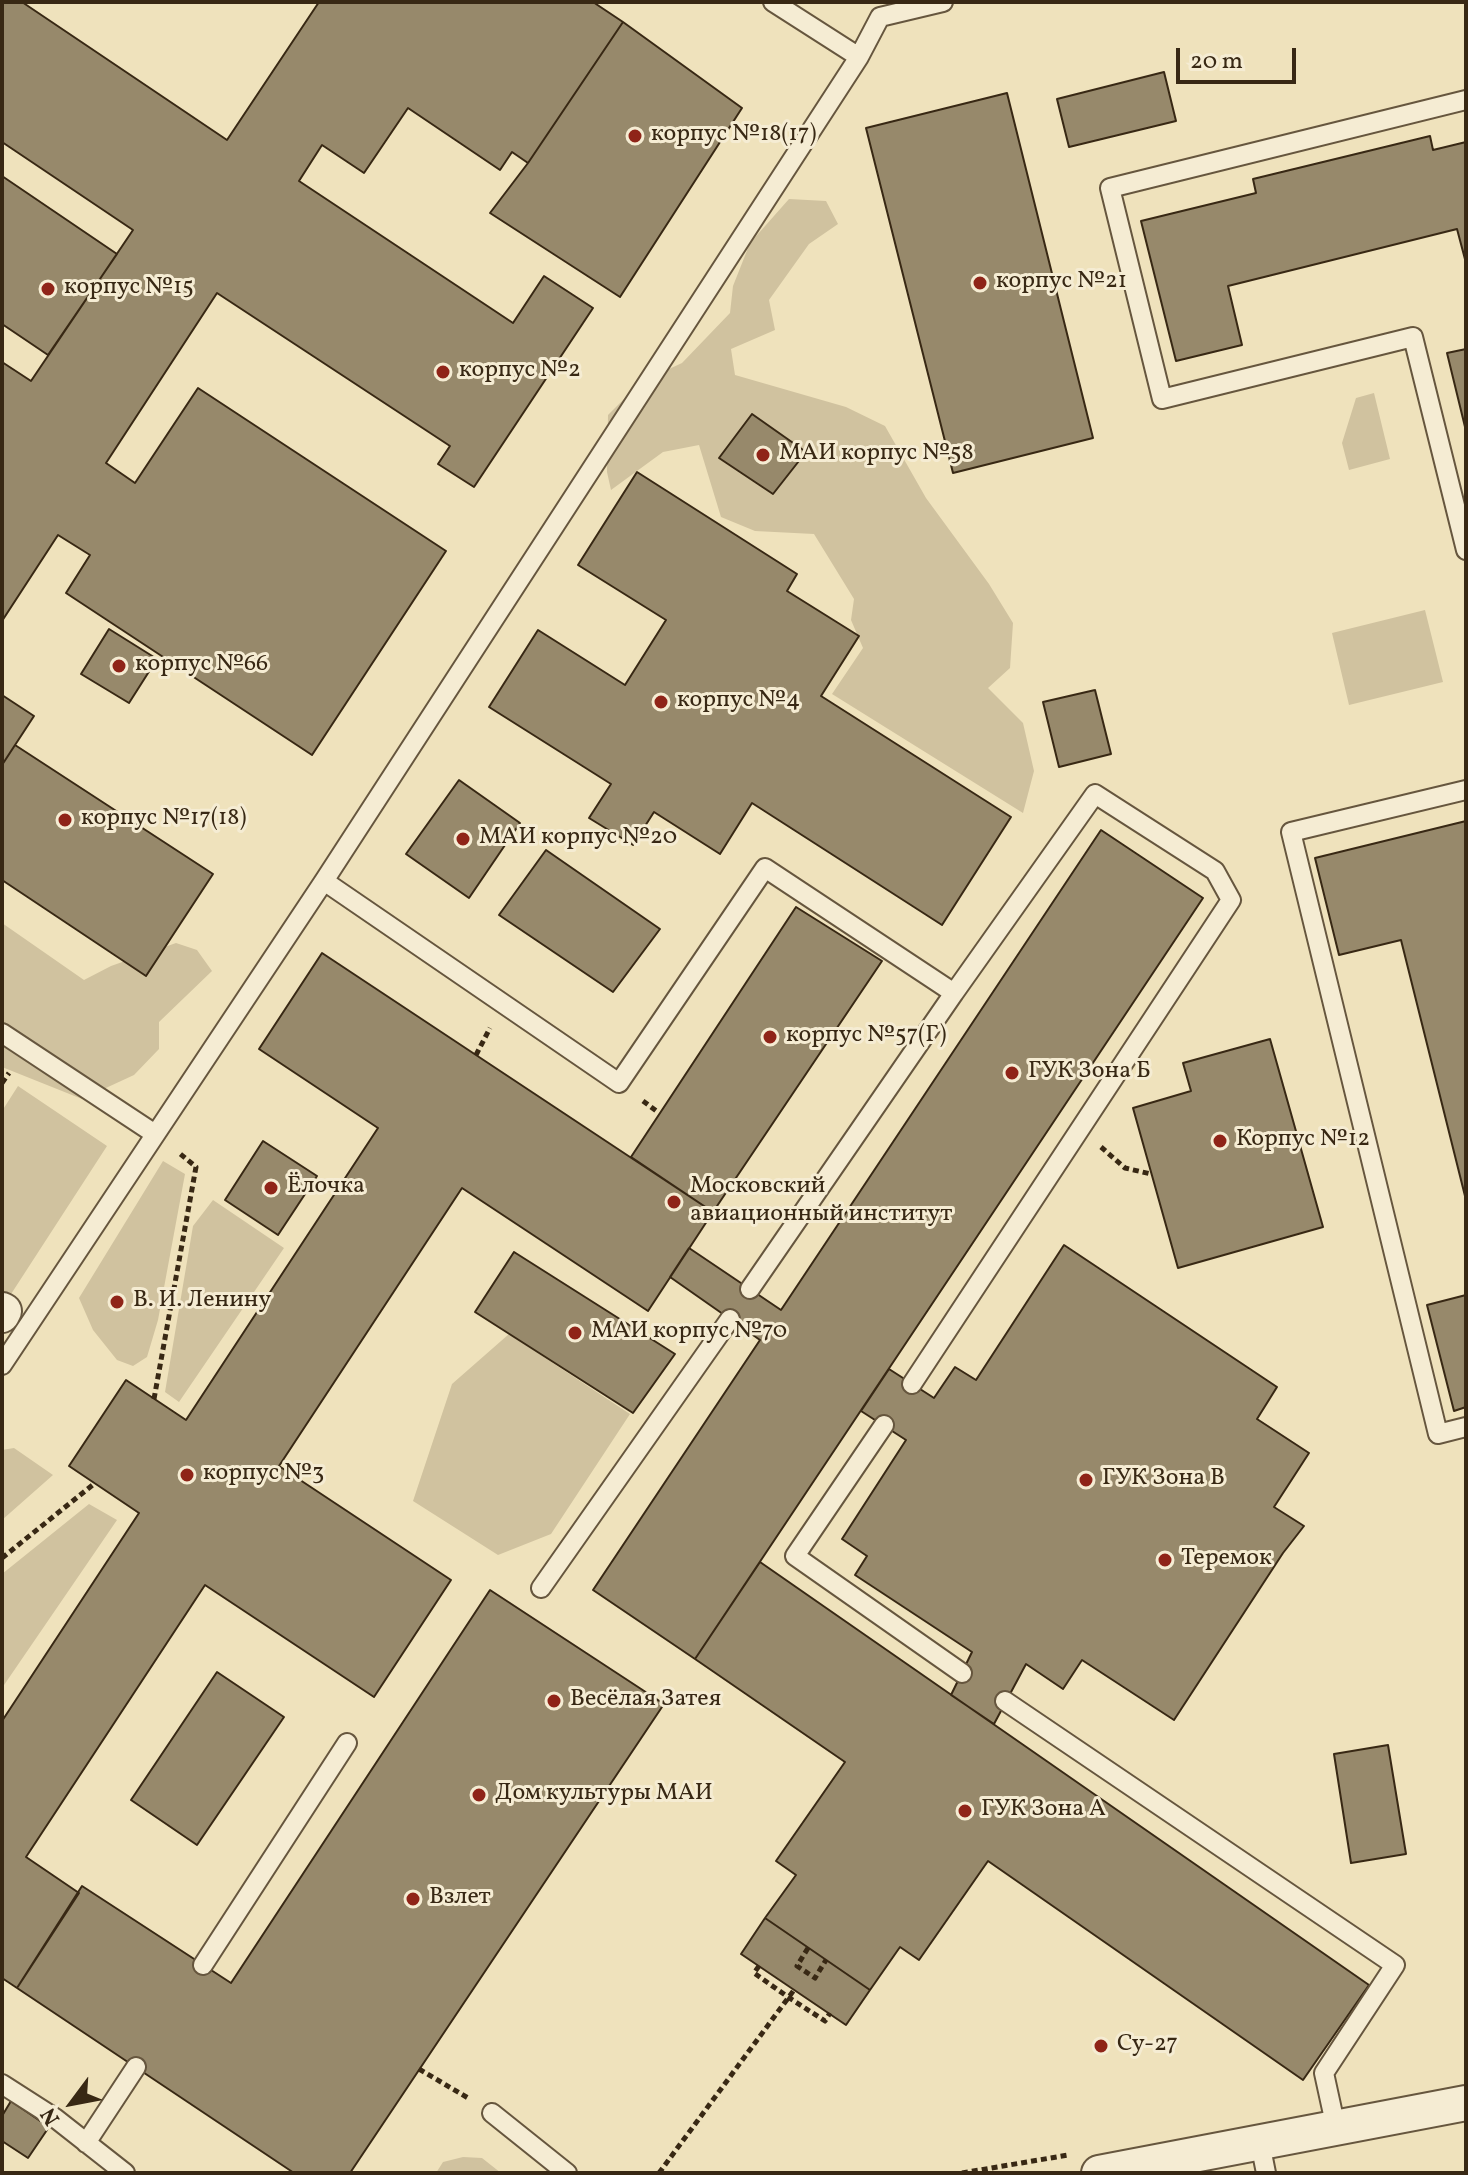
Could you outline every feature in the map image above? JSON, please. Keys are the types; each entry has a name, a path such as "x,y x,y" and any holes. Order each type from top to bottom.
{"street":[{"path":"1099,2173 1263,2158 1336,2128 1466,2103"}],"lane":[{"path":"773,2 859,57"},
{"path":"2,1365 324,881 859,57 880,17 943,2"},
{"path":"1466,100 1110,188 1162,399 1413,337 1466,550"},
{"path":"1466,790 1291,832 1438,1434 1466,1427"},
{"path":"750,1289 1095,794 1215,871 1231,900 912,1384"},
{"path":"324,881 619,1083 765,868 954,993"},
{"path":"2,1033 155,1134"},
{"path":"541,1588 730,1319"},
{"path":"884,1425 795,1556 962,1673"},
{"path":"1005,1701 1395,1965 1324,2073 1336,2128"},
{"path":"203,1965 347,1743"},
{"path":"86,2143 136,2067"},
{"path":"2,2084 55,2118 125,2173"},
{"path":"492,2113 567,2173"}],"path":[{"path":"1079,1128 1125,1168 1151,1174"},
{"path":"154,1399 196,1167 155,1134"},
{"path":"2,1558 95,1483"},
{"path":"808,1948 797,1966 815,1978 826,1960"},
{"path":"759,1966 754,1973 788,1997 825,2021 830,2013"},
{"path":"659,2173 794,1990"},
{"path":"419,2069 492,2113"}],"shaded area":[{"path":"789,199 826,201 838,224 809,244 769,300 775,330 731,349 735,375 846,407 885,426 926,498 989,584 1013,623 1010,668 988,688 1023,723 1034,771 1023,813 832,694 863,648 851,620 854,599 814,534 755,531 721,517 699,445 663,452 611,490 607,472 608,415 641,382 682,363 730,313 733,286 750,243"},
{"path":"1374,393 1390,459 1349,470 1342,443 1356,398"},
{"path":"1425,610 1443,682 1349,705 1332,633"},
{"path":"2,923 84,980 111,966 176,943 197,950 212,971 159,1022 159,1049 134,1075 82,1099 2,1067"},
{"path":"18,1086 107,1146 2,1308 2,1111"},
{"path":"163,1161 185,1174 158,1320 147,1357 133,1366 117,1360 93,1330 79,1298"},
{"path":"213,1200 284,1248 179,1402 165,1392 193,1226"},
{"path":"509,1334 630,1414 551,1534 498,1555 413,1501 452,1384"},
{"path":"14,1448 53,1475 2,1520 2,1450"},
{"path":"89,1504 117,1520 2,1688 2,1574"},
{"path":"463,2157 482,2158 501,2173 436,2173 443,2162"}],"building":[{"name":"корпус №2","path":"2,2 22,2 227,140 319,2 593,2 623,22 528,163 512,152 500,170 408,108 364,173 322,145 299,181 513,323 544,276 593,308 474,487 438,464 450,446 217,293 106,463 135,483 198,388 446,551 312,755 66,593 90,555 58,535 2,621 2,362 31,381 133,230 2,142"},
{"name":"корпус №18(17)","path":"623,22 742,108 620,297 490,213 528,163"},
{"path":"1164,72 1176,121 1069,147 1057,99"},
{"name":"корпус №21","path":"1007,93 1093,438 953,473 866,128"},
{"path":"1430,136 1433,150 1466,142 1466,263 1457,229 1228,286 1242,345 1176,361 1141,221 1256,193 1253,179"},
{"name":"корпус №15","path":"2,176 117,254 48,355 2,324"},
{"path":"1466,349 1466,431 1447,353"},
{"name":"МАИ корпус №58","path":"752,414 806,452 773,494 719,458"},
{"name":"корпус №4","path":"637,472 797,574 787,591 859,636 821,696 1011,817 942,925 752,803 720,854 654,812 633,845 589,818 611,784 489,707 538,630 625,685 666,620 578,565"},
{"name":"корпус №66","path":"109,629 157,659 129,703 81,674"},
{"path":"1095,690 1111,754 1059,767 1043,702"},
{"path":"2,695 34,716 2,765"},
{"name":"корпус №17(18)","path":"15,745 213,874 146,976 2,880 2,765"},
{"name":"МАИ корпус №20","path":"459,780 520,823 469,898 406,854"},
{"path":"1466,821 1466,1200 1401,940 1339,955 1315,858"},
{"name":"ГУК Зона Б","path":"1101,830 1203,898 695,1659 593,1590 760,1340 670,1277 689,1248 781,1310"},
{"path":"546,850 660,929 613,992 499,915"},
{"name":"корпус №57(Г)","path":"796,907 882,961 713,1212 631,1157"},
{"name":"корпус №3","path":"322,953 713,1212 648,1311 462,1188 279,1466 451,1580 374,1697 205,1585 26,1857 79,1893 17,1988 2,1978 2,1721 139,1513 69,1466 126,1380 186,1420 378,1128 259,1049"},
{"name":"Корпус №12","path":"1270,1039 1323,1227 1178,1268 1133,1108 1191,1091 1183,1063"},
{"name":"Ёлочка","path":"263,1141 317,1176 278,1235 225,1200"},
{"name":"ГУК Зона В","path":"1064,1245 1277,1387 1257,1419 1309,1453 1274,1507 1304,1526 1283,1553 1174,1720 1082,1660 1063,1689 1026,1664 994,1724 951,1695 972,1652 855,1575 867,1556 842,1539 906,1440 861,1411 889,1369 934,1398 955,1367 976,1380"},
{"name":"МАИ корпус №70","path":"514,1252 675,1354 633,1413 475,1312"},
{"path":"1466,1295 1466,1407 1454,1411 1427,1305"},
{"name":"ГУК Зона А","path":"760,1562 1369,1985 1303,2080 988,1861 919,1960 900,1947 870,1990 765,1918 796,1875 776,1861 845,1762 695,1659"},
{"name":"Дом культуры МАИ","path":"490,1590 664,1704 350,2173 294,2173 17,1988 82,1886 231,1983"},
{"path":"217,1672 284,1717 197,1845 131,1800"},
{"path":"1388,1745 1406,1854 1351,1863 1334,1754"},
{"path":"765,1918 870,1990 846,2025 741,1954"},
{"path":"11,2101 49,2127 28,2158 2,2141 2,2116"}],"place":[{"name":"корпус №18(17)","path":"635,136"},
{"name":"корпус №21","path":"980,283"},
{"name":"корпус №15","path":"48,289"},
{"name":"корпус №2","path":"443,372"},
{"name":"МАИ корпус №58","path":"763,455"},
{"name":"корпус №66","path":"119,666"},
{"name":"корпус №4","path":"661,702"},
{"name":"корпус №17(18)","path":"65,820"},
{"name":"МАИ корпус №20","path":"463,839"},
{"name":"корпус №57(Г)","path":"770,1037"},
{"name":"ГУК Зона Б","path":"1012,1073"},
{"name":"Корпус №12","path":"1220,1141"},
{"name":"Ёлочка","path":"271,1188"},
{"name":"Московский авиационный институт","path":"674,1202"},
{"name":"В. И. Ленину","path":"117,1302"},
{"name":"МАИ корпус №70","path":"575,1333"},
{"name":"корпус №3","path":"187,1475"},
{"name":"ГУК Зона В","path":"1086,1480"},
{"name":"Теремок","path":"1165,1560"},
{"name":"Весёлая Затея","path":"554,1701"},
{"name":"Дом культуры МАИ","path":"479,1795"},
{"name":"ГУК Зона А","path":"965,1811"},
{"name":"Взлет","path":"413,1899"},
{"name":"Су-27","path":"1101,2046"}]}
